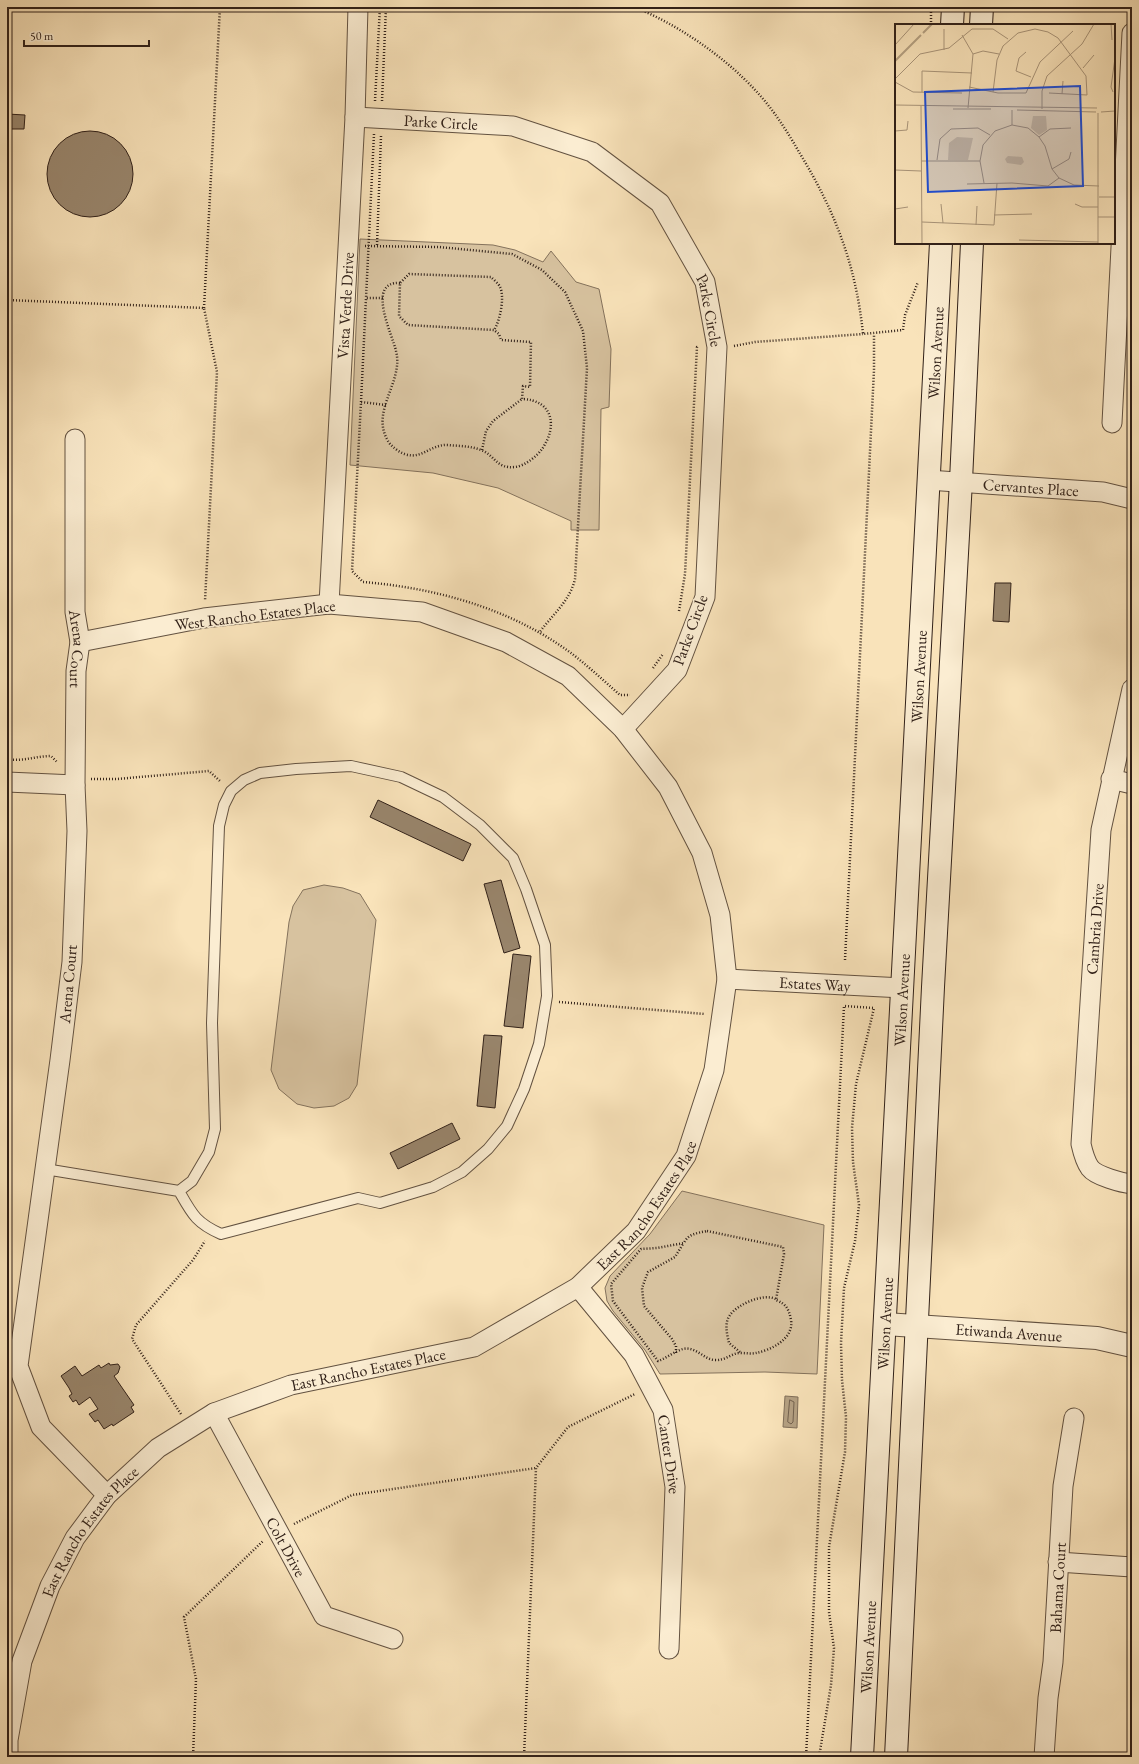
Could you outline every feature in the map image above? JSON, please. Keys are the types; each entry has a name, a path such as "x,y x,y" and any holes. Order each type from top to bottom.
{"main road":[{"path":"952,24 953,7"},
{"path":"981,24 982,7"},
{"name":"Wilson Avenue","path":"862,1757 941,244"},
{"name":"Wilson Avenue","path":"896,1757 934,972 961,481 972,244"},
{"name":"Etiwanda Avenue","path":"885,1324 1097,1338 1132,1346"}],"street":[{"name":"Vista Verde Drive","path":"329,604 355,117 358,7"},
{"path":"1112,423 1132,33"},
{"name":"Parke Circle","path":"355,117 513,126 592,152 660,203 705,282 717,347 705,597 677,670 623,729"},
{"name":"Arena Court","path":"75,439 75,612 80,642 76,671 75,782 77,831 72,962 18,1366 40,1427 107,1495"},
{"name":"Cervantes Place","path":"928,480 961,481 1103,492 1132,499"},
{"name":"West Rancho Estates Place","path":"80,642 204,618 329,604 422,612 506,642 568,676 623,729 668,787 702,853 720,915 727,979"},
{"name":"Cambria Drive","path":"1132,689 1101,830 1081,1144 1083,1156 1091,1170 1110,1179 1132,1184"},
{"path":"1111,779 1132,784"},
{"path":"7,782 75,782"},
{"name":"Estates Way","path":"727,979 903,988"},
{"name":"East Rancho Estates Place","path":"8,1757 8,1740 22,1661 50,1586 75,1538 107,1495 158,1448 214,1413 291,1385 474,1347 578,1287 636,1231 686,1156 714,1070 727,979"},
{"name":"Canter Drive","path":"578,1287 634,1355 663,1410 675,1487 669,1649"},
{"name":"Colt Drive","path":"214,1413 324,1616 393,1639"},
{"name":"Bahama Court","path":"1044,1757 1048,1698 1053,1662 1063,1486 1074,1418"},
{"path":"1058,1562 1132,1567"}],"lane":[{"path":"45,1169 179,1191 192,1181 209,1152 215,1129 212,1023 219,826 224,805 231,791 244,780 260,774 296,769 351,766 401,777 443,797 480,825 512,858 526,889 545,945 546,1001 539,1044 524,1089 507,1126 488,1149 462,1172 433,1187 380,1203 358,1198 221,1234 204,1227 192,1215 179,1191"}],"path":[{"path":"204,618 217,372 204,308 220,7"},
{"path":"380,7 352,571 363,582 413,587 483,606 539,633 570,653 620,695 630,695 636,689"},
{"path":"634,7 681,31 726,63 755,90 779,120 821,189 844,241 856,288 863,334"},
{"path":"931,7 931,24"},
{"path":"377,245 439,247 512,254 542,270 565,292 583,331 587,368 575,579 572,590 564,603 549,619 539,633"},
{"path":"482,450 486,431 493,421 522,399 523,386 530,387 531,342 501,340 499,334 494,330 408,325 399,316 400,283 409,274 491,277 500,287 501,299 498,324 494,330"},
{"path":"678,613 685,574 687,548 688,486 697,347 717,347 755,342 874,334 903,330 905,315 919,281"},
{"path":"400,283 393,282 387,286 383,298 385,320 397,355 394,378 382,420 384,433 390,444 402,453 415,455 447,445 482,450 502,466 515,467 523,465 540,452 550,437 551,421 546,409 536,402 522,399"},
{"path":"366,298 383,298"},
{"path":"7,300 204,308"},
{"path":"846,960 874,370 874,334"},
{"path":"361,402 386,404"},
{"path":"650,672 667,649"},
{"path":"7,759 30,759 37,756 52,756 75,782 209,771 231,791"},
{"path":"546,1001 722,1016"},
{"path":"806,1757 844,1006 874,1008 856,1084 852,1128 854,1162 860,1205 855,1241 844,1288 841,1343 842,1380 846,1418 845,1452 832,1521 829,1547 829,1612 834,1648 831,1685 819,1757"},
{"path":"191,1428 132,1338 136,1326 193,1260 212,1230"},
{"path":"676,1353 676,1346 672,1339 644,1306 642,1288 648,1272 675,1256 686,1238 696,1233 707,1231 783,1247 784,1254 776,1300"},
{"path":"684,1243 657,1248 641,1249 611,1284 613,1302 658,1361 684,1348 691,1349 712,1360 721,1360 740,1353 756,1353 772,1347 787,1335 791,1322 790,1315 784,1303 772,1298 756,1298 744,1304 730,1315 727,1333 729,1343 740,1353"},
{"path":"524,1757 536,1468 568,1426 651,1387"}],"shaded area":[{"path":"360,239 493,245 515,250 543,262 551,251 576,282 599,289 611,349 609,407 601,409 599,530 571,530 571,521 498,488 433,473 350,465"},
{"path":"324,885 343,888 360,894 376,920 357,1085 349,1098 334,1106 314,1108 297,1104 279,1089 271,1070 289,922 293,906 303,890"},
{"path":"682,1191 824,1225 817,1374 765,1372 660,1374 645,1350 613,1311 607,1301 605,1288 610,1276 650,1234"}],"water":[{"path":"785,1396 798,1397 797,1428 783,1427"}],"building":[{"path":"7,114 25,115 24,129 7,129"},
{"path":"82,131 98,131 107,134 121,143 130,157 133,166 133,182 130,191 121,205 107,214 98,217 82,217 66,210 59,205 54,198 47,182 47,166 54,150 59,143 66,138"},
{"path":"995,583 1011,583 1009,622 993,621"},
{"path":"378,800 471,844 463,861 370,817"},
{"path":"501,880 520,948 504,953 484,884"},
{"path":"513,954 531,956 523,1028 504,1026"},
{"path":"484,1035 502,1036 495,1108 477,1106"},
{"path":"452,1123 460,1139 398,1169 390,1153"},
{"path":"109,1363 110,1365 118,1364 120,1367 118,1373 114,1376 134,1405 131,1407 134,1412 113,1426 112,1424 104,1429 98,1420 95,1422 89,1414 98,1409 90,1397 79,1405 76,1400 73,1402 69,1396 72,1394 61,1376 75,1366 82,1376 99,1365 101,1368"}]}
